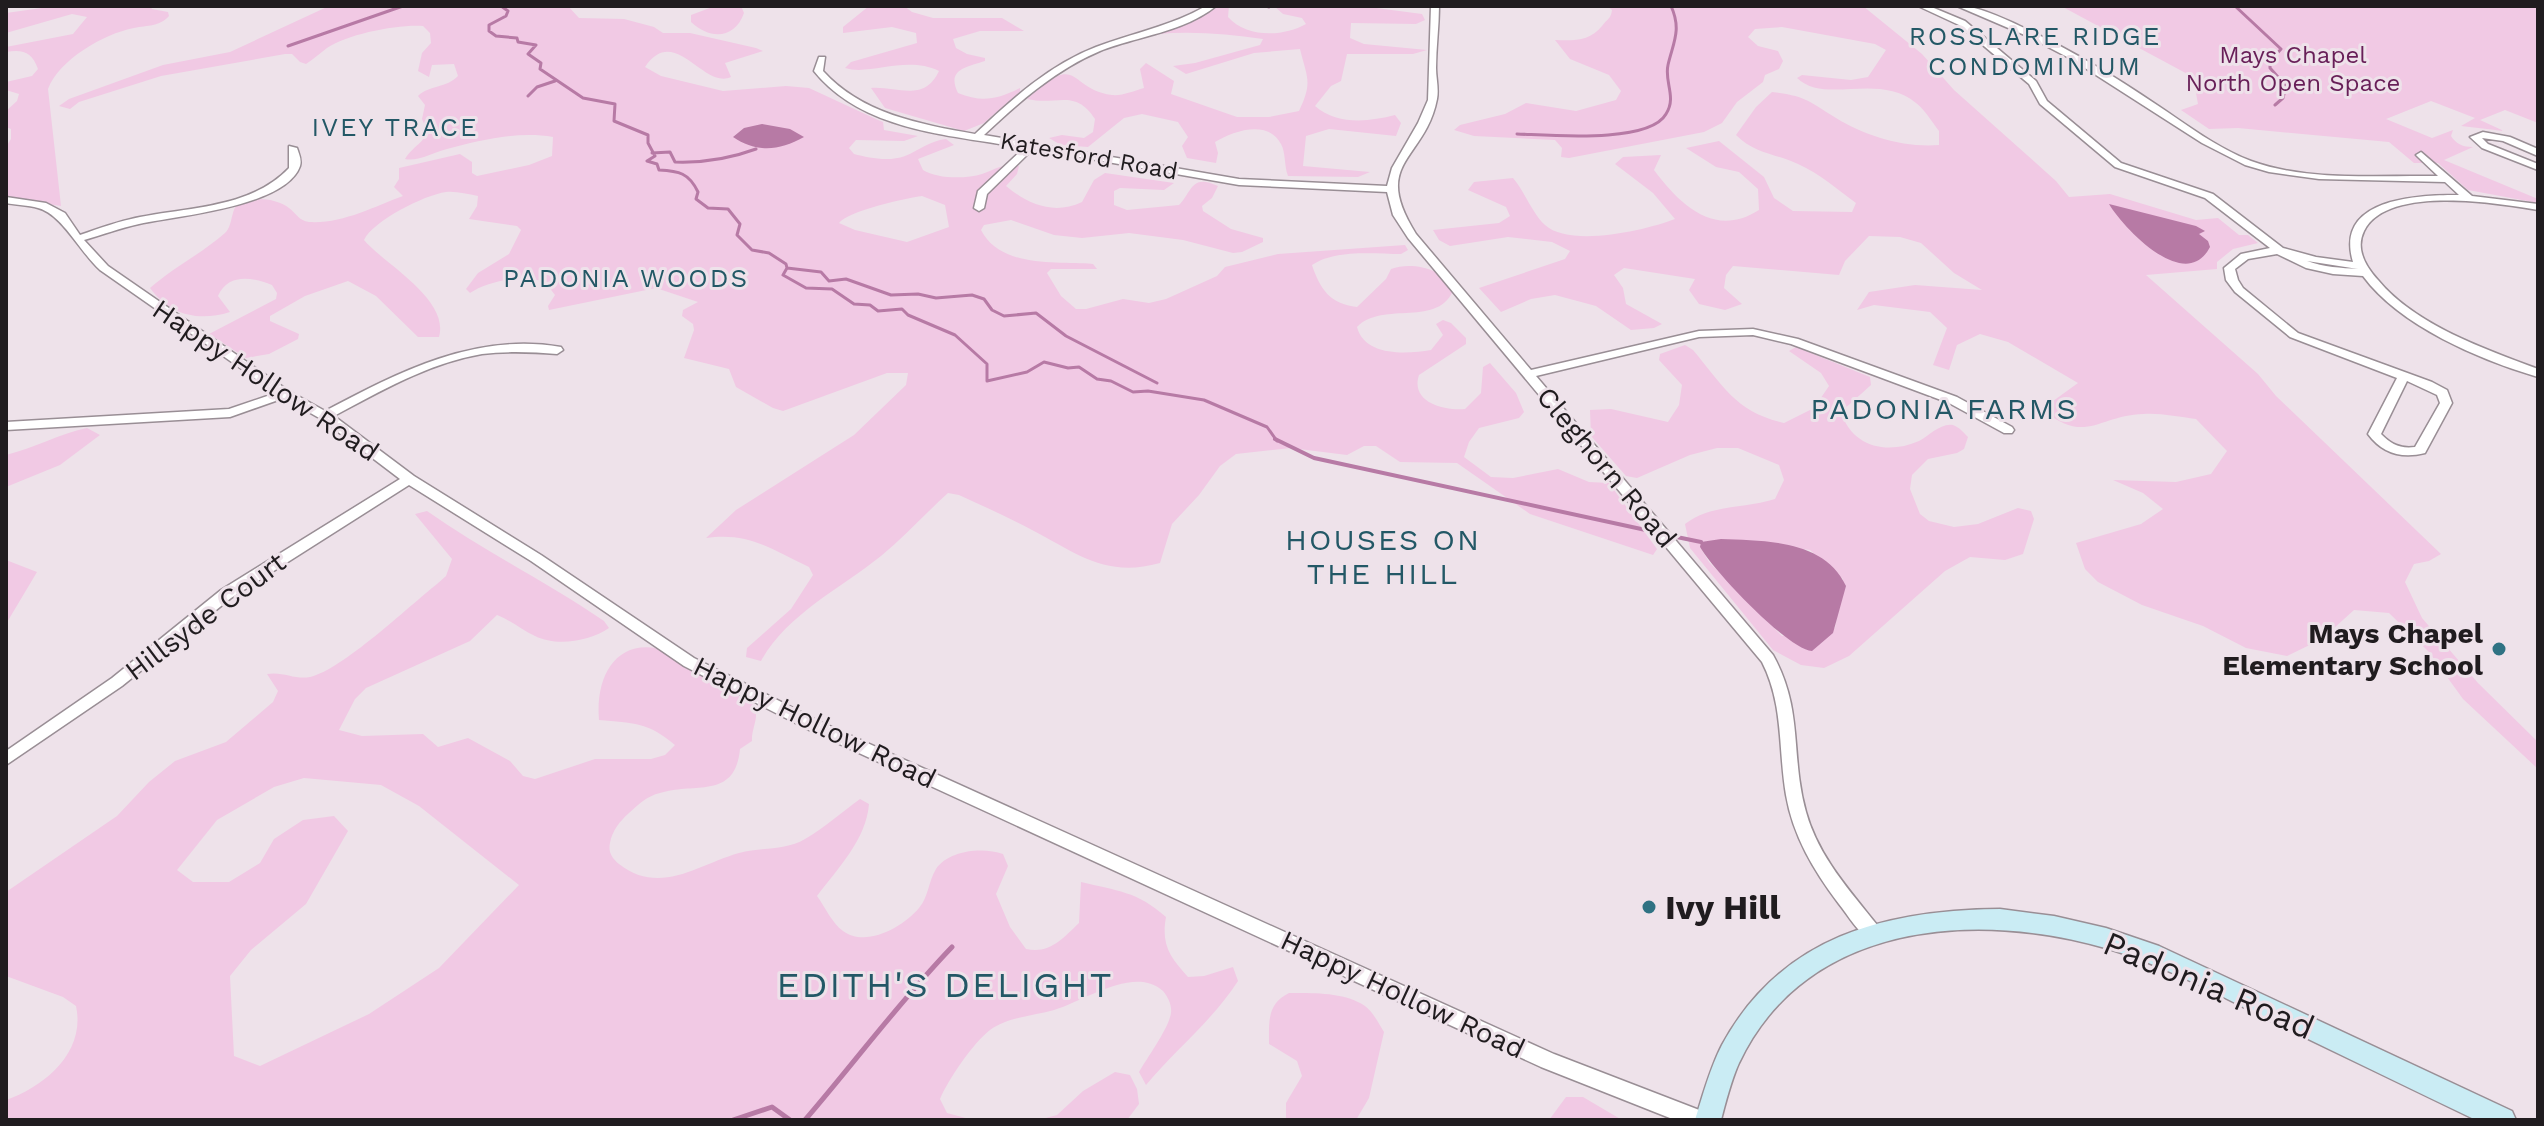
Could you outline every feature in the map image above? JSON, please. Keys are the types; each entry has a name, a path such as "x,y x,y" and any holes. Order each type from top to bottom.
{"main road":[{"name":"Padonia Road","path":"1708,1120 1732,1052 1755,1014 1778,989 1805,967 1872,932 1934,920 1976,918 2015,920 2106,938 2185,968 2503,1120"}],"street":[{"path":"977,137 1034,84 1065,65 1099,49 1190,18 1212,6"},
{"path":"1390,189 1399,160 1432,101 1435,6"},
{"path":"1922,6 1962,23 2033,83 2043,102 2118,165 2209,196 2279,250 2364,270"},
{"path":"1961,6 2011,23 2083,61 2212,144 2252,164 2280,170 2367,178 2448,179"},
{"name":"Katesford Road","path":"822,59 818,66 823,78 833,88 864,107 901,122 1265,185 1390,189"},
{"path":"2538,153 2501,137 2485,134 2475,137 2485,146 2538,167"},
{"path":"979,208 982,193 1031,146"},
{"path":"77,239 135,221 216,206 264,192 292,172 296,161 292,148"},
{"path":"2421,155 2468,198"},
{"name":"Cleghorn Road","path":"1390,189 1402,224 1757,644 1777,674 1787,709 1796,809 1805,835 1830,878 1872,932"},
{"path":"2538,207 2468,198 2427,199 2380,210 2358,228 2356,240 2364,270 2403,307 2443,332 2538,373"},
{"name":"Happy Hollow Road","path":"6,200 52,209 61,215 77,239 104,268 285,394 325,416 409,479 536,558 689,662 739,688 1548,1061 1700,1120"},
{"path":"2279,250 2245,256 2232,263 2229,273 2239,290 2294,335 2404,376 2436,389 2447,399 2420,450 2415,452 2391,448 2374,434 2404,376"},
{"path":"1529,374 1699,334 1753,332 1794,341 1953,400 2008,430"},
{"path":"325,416 411,372 448,358 500,349 557,350"},
{"path":"6,426 230,413 285,394"},
{"name":"Hillsyde Court","path":"6,759 117,682 226,594 409,479"}],"green space":[{"path":"56,6 150,6 168,12 169,16 157,24 122,31 96,42 72,59 54,78 48,89 61,206 6,198 6,147 11,139 11,129 6,127 6,111 17,101 19,94 6,90 6,82 32,76 38,69 30,55 6,52 6,47 73,34 87,17 72,14 6,33 6,13"},
{"path":"329,6 568,6 579,18 624,19 654,27 663,33 690,33 763,51 725,63 731,77 720,78 678,54 667,52 656,55 645,67 661,76 723,91 786,86 809,88 883,122 884,130 918,136 904,141 856,140 849,148 854,154 879,159 899,158 946,139 954,145 918,159 923,170 944,177 960,177 975,176 1004,166 1019,166 1017,174 1006,186 1033,203 1052,208 1082,202 1094,180 1105,173 1174,183 1164,190 1120,188 1114,191 1114,205 1127,210 1179,205 1197,183 1209,183 1218,186 1212,198 1202,206 1203,211 1231,229 1263,238 1263,242 1233,253 1183,240 1129,233 1082,238 1054,235 1011,220 984,225 981,230 990,243 1016,257 1093,264 1097,269 1051,269 1047,273 1061,296 1076,309 1123,299 1149,303 1166,299 1217,276 1225,267 1278,254 1405,245 1408,250 1401,254 1344,254 1312,265 1327,294 1340,303 1357,307 1386,279 1391,269 1417,266 1449,281 1454,288 1447,300 1437,308 1368,319 1357,327 1361,337 1378,349 1388,351 1431,350 1443,335 1436,324 1443,320 1451,323 1466,338 1466,344 1419,375 1419,392 1439,406 1465,409 1481,393 1483,367 1490,363 1516,393 1524,412 1519,418 1479,428 1469,442 1464,457 1491,477 1513,478 1558,469 1589,482 1609,483 1657,549 1653,555 1530,514 1457,463 1400,462 1376,446 1364,446 1347,455 1291,448 1236,454 1220,466 1172,524 1160,563 1141,567 1124,568 1093,561 996,512 948,493 881,556 799,616 761,661 746,657 747,648 791,609 813,575 809,567 771,548 735,537 706,538 736,510 854,435 906,385 908,373 887,373 783,411 736,387 729,369 684,358 694,330 693,324 682,316 683,310 698,302 656,288 549,310 548,306 555,295 545,282 526,279 496,282 470,293 466,289 478,273 509,254 521,230 517,226 469,219 477,206 478,196 450,192 425,198 400,210 378,225 364,240 425,296 435,309 440,323 439,337 418,337 376,296 348,281 305,296 270,316 270,321 299,334 298,339 269,354 246,358 209,334 276,299 277,293 272,285 257,280 234,280 218,296 230,312 207,316 176,310 166,305 150,288 225,233 238,204 246,200 266,199 285,205 306,221 333,220 403,196 394,187 399,179 399,168 460,154 472,162 472,173 477,176 529,165 552,156 553,137 500,137 421,158 405,159 426,132 422,119 425,105 418,96 458,76 454,64 432,65 429,77 418,71 422,53 431,43 430,33 423,26 387,28 347,38 306,64 292,54 285,54 161,76 79,102 70,109 59,106 69,99 163,65 230,52","holes":["922,196 945,205 949,227 907,242 855,230 839,223 865,210 914,197"]},
{"path":"715,6 741,6 744,13 735,28 721,34 706,32 691,22 691,15"},
{"path":"869,6 904,6 912,12 933,18 1002,18 1024,31 980,31 953,39 956,48 985,58 985,61 960,70 955,85 958,93 982,99 1020,88 1020,92 984,123 964,131 885,108 871,88 918,90 933,81 939,71 914,65 866,70 845,68 851,62 917,43 916,33 892,27 843,33 843,27"},
{"path":"1220,6 1229,6 1228,17 1236,24 1266,33 1287,31 1306,24 1302,18 1283,14 1274,6 1361,6 1422,14 1425,20 1416,24 1351,23 1350,38 1364,44 1427,50 1413,54 1347,54 1341,81 1331,86 1315,106 1343,119 1395,115 1401,123 1396,136 1329,129 1306,136 1303,166 1370,172 1358,177 1288,176 1281,144 1275,136 1259,129 1240,131 1215,142 1218,153 1216,163 1187,158 1182,146 1188,137 1178,122 1142,114 1124,118 1088,147 1061,145 1049,138 1062,135 1084,138 1093,132 1095,119 1088,110 1073,101 1027,99 1044,84 1065,74 1098,91 1124,94 1144,88 1140,69 1146,63 1174,81 1171,94 1237,117 1269,117 1299,111 1307,86 1300,49 1254,53 1186,74 1173,66 1260,45 1263,39 1197,33 1158,34"},
{"path":"1607,6 1863,6 1922,54 1954,90 2056,181 2069,197 2110,194 2196,220 2218,218 2239,235 2248,235 2258,243 2233,249 2217,262 2217,269 2146,275 2258,374 2276,396 2441,554 2414,564 2405,582 2422,618 2478,683 2538,742 2538,769 2463,699 2429,652 2389,613 2354,610 2322,639 2287,656 2246,648 2203,626 2142,605 2098,582 2085,569 2076,543 2141,524 2163,509 2143,493 2113,480 2176,482 2211,474 2227,451 2196,419 2144,414 2081,427 2057,420 2042,409 2078,383 2008,342 1980,334 1957,345 1949,370 1933,365 1947,328 1930,312 1874,305 1857,310 1869,292 1915,285 1982,290 1954,273 1921,243 1900,237 1869,236 1845,261 1839,275 1733,266 1726,275 1724,288 1742,304 1725,310 1699,304 1689,290 1695,279 1624,268 1614,275 1623,288 1626,304 1662,324 1654,328 1631,330 1596,306 1555,295 1531,299 1501,312 1479,288 1565,259 1570,251 1552,242 1508,237 1450,246 1439,240 1433,230 1499,223 1510,216 1506,207 1468,190 1474,182 1513,178 1545,225 1572,235 1609,235 1675,219 1653,193 1615,164 1623,157 1661,155 1654,170 1687,206 1714,219 1728,221 1743,218 1759,210 1758,189 1739,172 1716,167 1686,148 1719,141 1764,177 1774,198 1793,211 1852,212 1856,203 1821,177 1798,164 1758,150 1736,135 1756,107 1772,92 1806,100 1872,135 1912,145 1939,145 1939,131 1928,116 1916,103 1901,94 1885,90 1822,89 1809,86 1797,78 1802,75 1851,80 1868,77 1886,50 1875,44 1782,27 1755,29 1748,37 1758,46 1778,51 1783,61 1779,69 1765,75 1763,82 1737,102 1722,123 1704,132 1569,158 1561,157 1562,148 1555,140 1474,136 1454,130 1460,125 1505,114 1526,103 1576,111 1616,100 1621,91 1609,75 1570,59 1555,40 1575,40 1592,35 1611,15 1612,10"},
{"name":"Mays Chapel North Open Space","path":"2061,6 2538,6 2538,123 2505,110 2480,120 2504,131 2461,126 2475,118 2431,101 2386,119 2432,138 2453,130 2451,136 2455,141 2473,147 2444,160 2538,199 2538,203 2468,190 2438,163 2414,163 2389,142 2238,128 2209,129 2181,110 2198,104 2193,77"},
{"path":"1685,345 1742,405 1784,423 1814,408 1829,386 1821,373 1789,351 1796,347 1870,377 1871,385 1841,412 1846,424 1862,440 1883,447 1907,445 1948,425 1957,427 1968,437 1964,449 1928,459 1912,475 1910,489 1920,514 1929,521 1954,527 1978,524 2018,508 2031,511 2034,519 2023,554 2005,560 1970,557 1945,571 1849,656 1824,668 1801,665 1773,650 1690,548 1685,524 1706,513 1775,499 1784,480 1779,465 1738,448 1717,448 1690,455 1637,478 1626,476 1591,436 1590,410 1611,409 1668,422 1679,405 1682,385 1659,360 1660,354","holes":["1721,539 1810,550 1843,579 1835,628 1782,636 1709,562 1700,547"]},
{"path":"87,428 100,435 60,465 6,487 6,455"},
{"path":"427,511 604,621 609,628 583,639 553,641 535,636 497,615 470,641 366,688 355,699 339,730 362,736 423,734 438,747 468,738 510,761 523,776 535,779 595,759 651,759 665,755 675,745 640,725 599,720 601,687 614,661 624,653 637,648 671,652 741,693 754,706 756,719 752,741 740,749 737,765 730,776 712,786 655,794 620,823 611,839 610,852 619,864 634,873 664,878 739,853 797,843 860,799 869,804 863,830 850,853 817,896 835,924 852,936 873,936 904,922 922,903 933,874 942,863 958,854 986,851 1003,854 1008,866 996,894 1010,927 1026,949 1049,947 1079,923 1081,882 1136,897 1166,917 1168,950 1188,977 1204,976 1233,967 1238,981 1217,1009 1146,1085 1139,1072 1162,1035 1171,1013 1165,993 1152,984 1138,982 1109,987 1054,1010 997,1026 983,1036 969,1053 940,1099 947,1113 973,1120 6,1120 6,1100 35,1086 59,1065 75,1038 77,1023 76,1006 63,997 6,976 6,892 117,816 149,782 175,761 226,742 273,702 278,691 267,674 305,678 323,672 375,636 446,576 452,559 415,514","holes":["304,778 381,785 419,806 519,885 439,968 369,1014 260,1066 234,1056 230,976 251,950 306,904 348,831 334,816 303,820 274,839 260,863 229,882 193,882 177,870 217,820 274,787"]},
{"path":"6,560 37,572 6,624"},
{"path":"1289,993 1328,994 1357,1001 1371,1011 1384,1032 1369,1098 1356,1120 1286,1119 1286,1103 1302,1076 1297,1061 1269,1044 1269,1028 1273,1008"},
{"path":"1115,1072 1130,1075 1137,1089 1139,1104 1127,1120 1038,1120 1057,1115 1083,1091"},
{"path":"1566,1097 1583,1097 1622,1120 1549,1120"}],"shaded area":[{"path":"762,124 790,129 804,137 786,145 759,148 733,137 744,128"},
{"path":"2109,204 2196,226 2205,231 2199,234 2210,247 2199,260 2186,264 2171,261 2141,241"},
{"path":"1721,539 1774,542 1808,551 1823,559 1846,586 1833,633 1812,651 1801,647 1769,623 1700,547 1701,542"}],"waterway":[{"path":"288,46 403,6"},
{"path":"501,6 508,11 506,16 489,25 489,31 496,36 517,38 518,42 536,45 528,54 541,63 540,69 583,98 615,104 614,121 648,135 653,153"},
{"path":"1517,134 1597,136 1640,130 1656,124 1666,114 1670,102 1667,71 1676,36 1671,6"},
{"path":"2235,6 2281,49 2270,61 2270,68 2286,86 2283,98 2275,105"},
{"path":"528,96 537,87 555,81"},
{"path":"653,153 670,152 675,162 696,162 726,158 756,149"},
{"path":"653,153 655,156 647,161 657,164 659,170 678,172 687,177 698,192 696,199 708,208 728,209 740,224 737,235 752,250 769,253 786,264 787,268"},
{"path":"787,268 821,272 829,281 846,279 891,295 918,294 936,298 972,295 984,299 992,310 1004,316 1036,313 1066,336 1157,383"},
{"path":"787,268 783,275 806,288 832,289 854,304 870,305 878,311 902,309 908,315 955,335 987,364 987,381 1027,372 1044,362 1068,368 1079,367 1097,379 1111,381 1133,392 1148,391 1204,400 1267,427 1276,439"},
{"path":"1276,439 1314,458 1655,532"},
{"path":"1667,535 1701,542"},
{"path":"805,1120 952,947"},
{"path":"733,1120 772,1107 790,1120"}],"place":[{"name":"Mays Chapel Elementary School","path":"2499,649"},
{"name":"Ivy Hill","path":"1649,907"}],"district":[{"name":"ROSSLARE RIDGE CONDOMINIUM","path":"2035,51"},
{"name":"IVEY TRACE","path":"395,127"},
{"name":"PADONIA WOODS","path":"626,278"},
{"name":"PADONIA FARMS","path":"1944,409"},
{"name":"HOUSES ON THE HILL","path":"1383,557"},
{"name":"EDITH'S DELIGHT","path":"945,984"}]}
